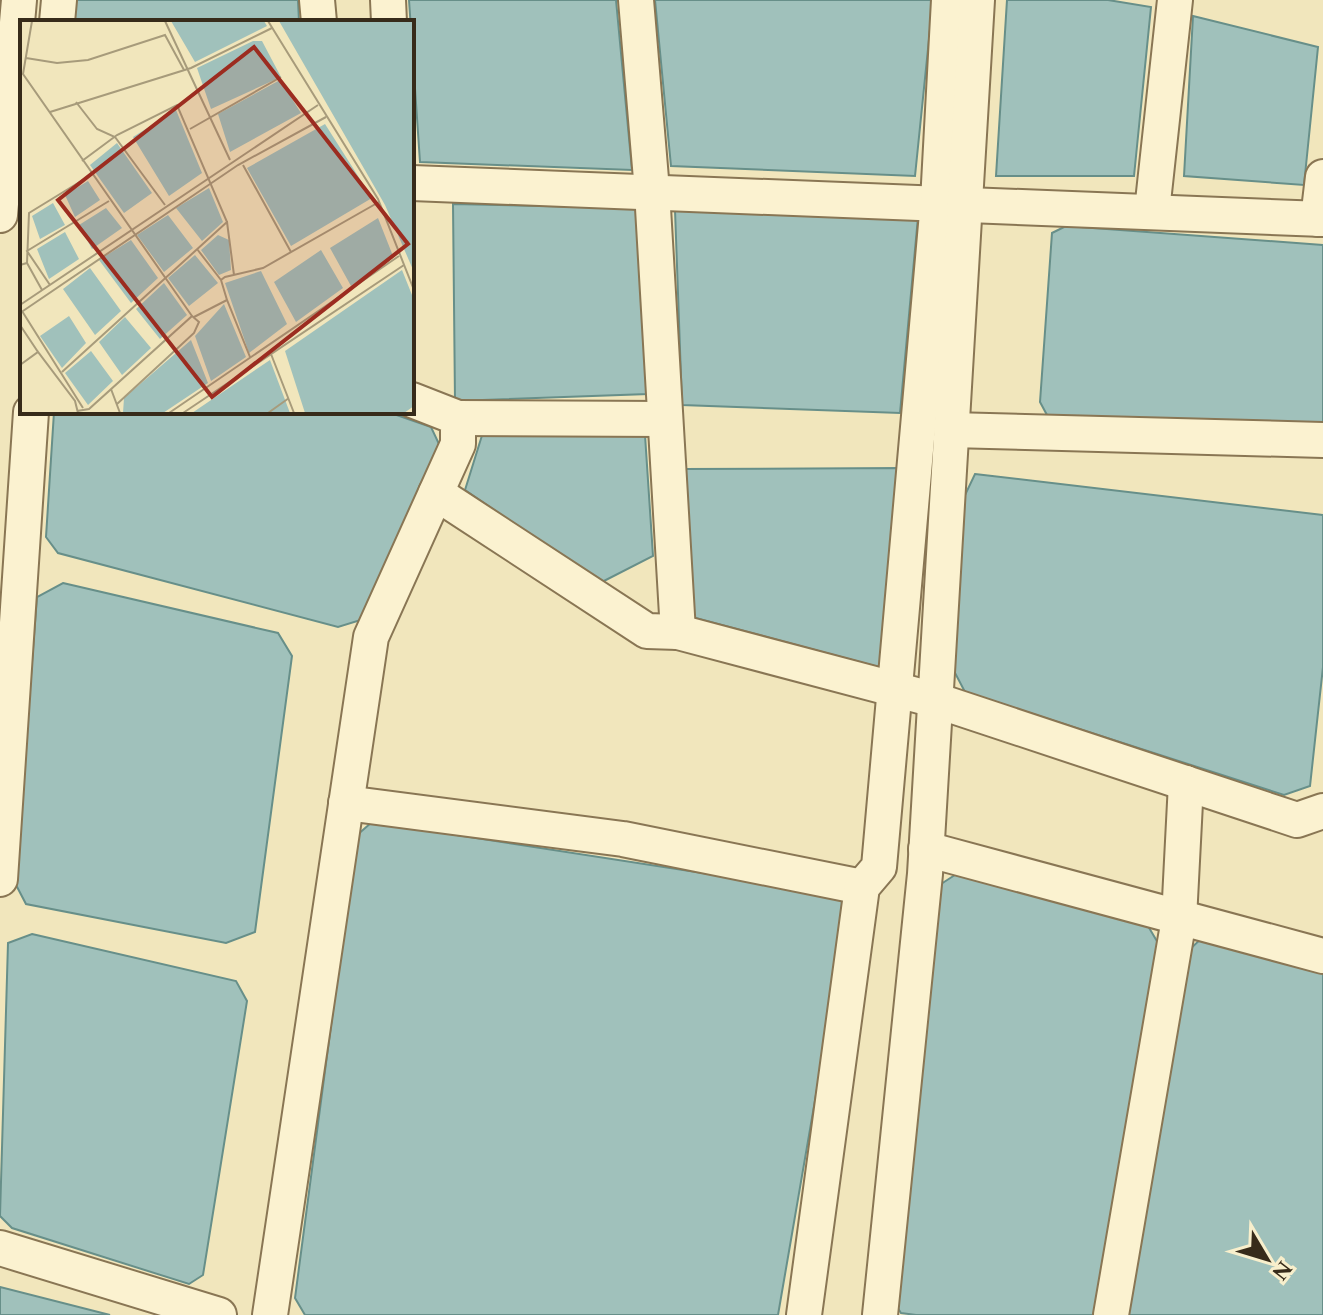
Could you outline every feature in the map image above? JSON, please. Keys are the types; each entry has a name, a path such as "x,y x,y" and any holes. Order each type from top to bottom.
{"lane":[{"path":"0,215 19,0"},
{"path":"57,20 59,0"},
{"path":"317,0 319,20"},
{"path":"388,0 389,20"},
{"path":"636,0 652,191 678,632"},
{"path":"880,1315 926,861 951,430 949,0"},
{"path":"804,1315 871,877 977,0"},
{"path":"1152,211 1175,0"},
{"path":"414,183 1321,219 1323,177"},
{"path":"414,401 458,418 665,419"},
{"path":"0,879 31,414"},
{"path":"270,1315 371,637 458,444 458,418"},
{"path":"951,430 1323,440"},
{"path":"436,493 647,631 678,632 935,700 1297,820 1323,811"},
{"path":"1111,1315 1179,919 1186,783"},
{"path":"346,803 623,839 871,877 926,861 1179,919 1323,956"},
{"path":"0,1248 219,1315"}],"water":[{"path":"74,0 298,0 299,20 72,20"},
{"path":"409,0 616,0 632,170 420,162 414,20 410,20"},
{"path":"655,0 933,0 915,176 671,166"},
{"path":"1007,0 1108,0 1151,7 1134,176 996,176"},
{"path":"1193,16 1318,47 1304,185 1184,176"},
{"path":"453,204 638,208 648,394 455,401"},
{"path":"675,210 918,217 900,413 682,405"},
{"path":"1066,226 1323,245 1323,429 1047,415 1040,402 1052,233"},
{"path":"54,414 394,414 431,427 439,444 364,619 338,627 58,553 46,537"},
{"path":"484,429 645,435 653,556 600,583 465,490"},
{"path":"902,468 882,668 692,617 683,469"},
{"path":"975,474 1323,515 1323,667 1310,786 1284,795 965,692 954,671 965,495"},
{"path":"63,583 278,633 292,656 255,932 226,943 26,904 15,883 37,597"},
{"path":"372,822 838,894 848,909 778,1315 305,1315 295,1298 356,836"},
{"path":"961,871 1148,926 1161,948 1099,1315 916,1315 901,1313 892,1299 938,886"},
{"path":"32,934 236,981 247,1001 203,1275 189,1284 12,1228 0,1216 8,943"},
{"path":"1205,935 1323,969 1323,1315 1112,1315 1188,951"},
{"path":"0,1287 110,1315 0,1315"}]}
